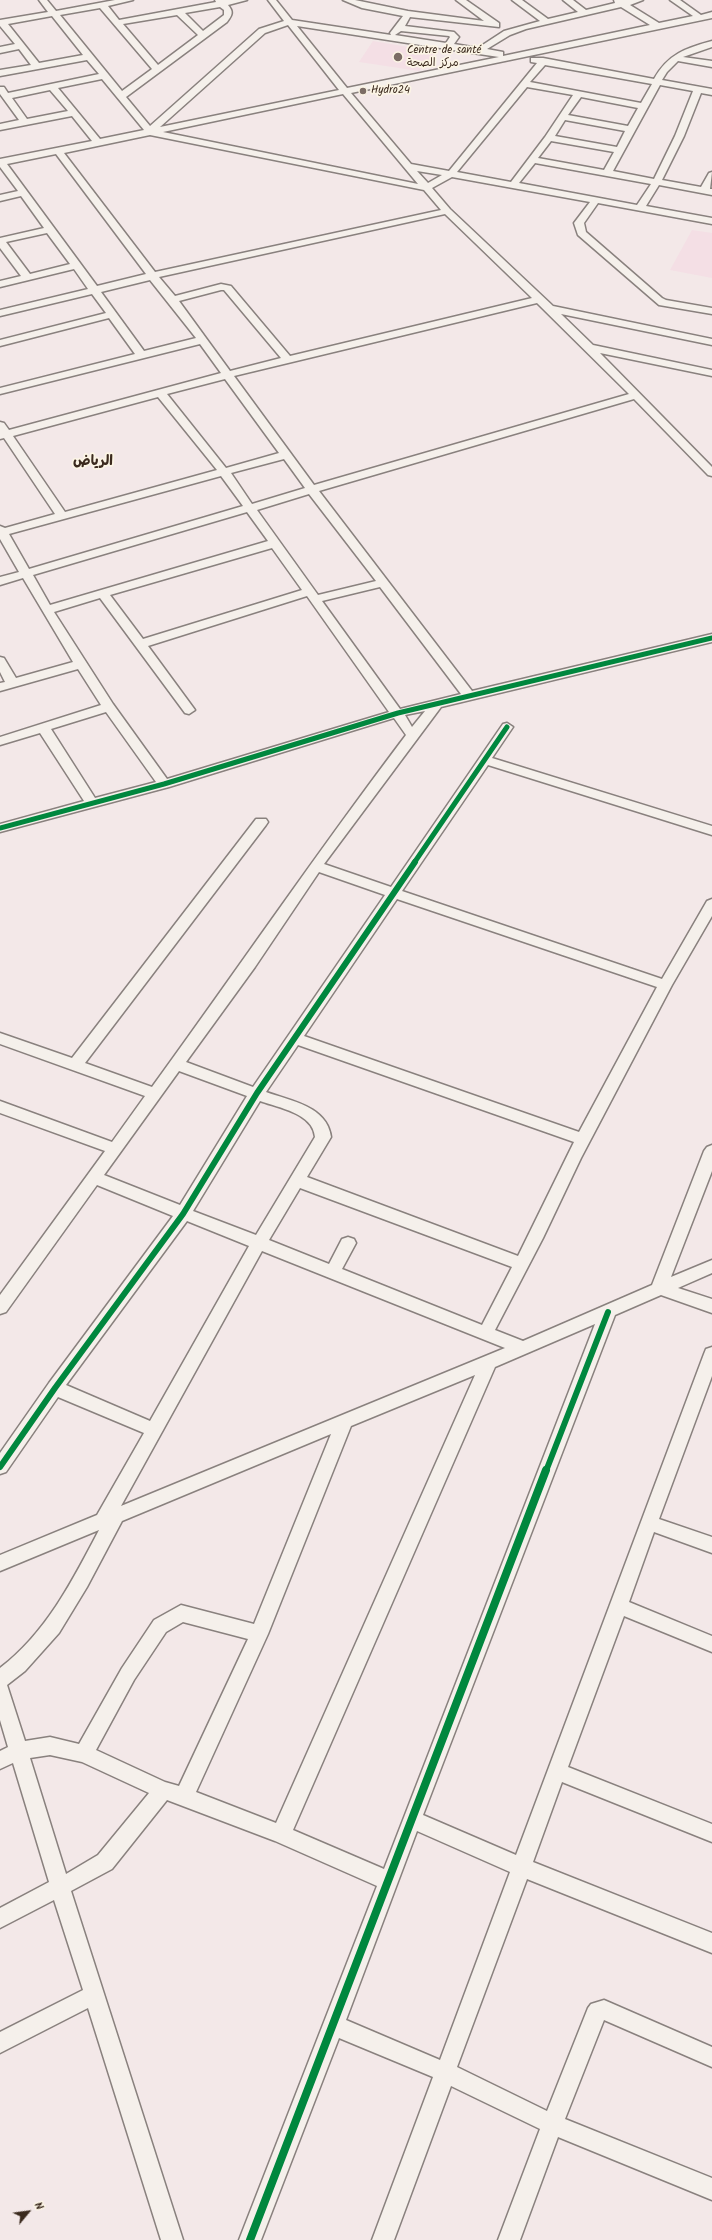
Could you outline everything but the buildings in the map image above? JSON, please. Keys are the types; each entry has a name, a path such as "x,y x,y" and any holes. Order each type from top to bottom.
{"street":[{"path":"43,0 150,132 426,188 451,174 543,61"},
{"path":"37,66 1,23 129,0"},
{"path":"117,23 179,12 221,2 243,0"},
{"path":"272,0 344,91 447,212 589,347 712,474"},
{"path":"350,1 364,0"},
{"path":"460,0 507,33"},
{"path":"516,0 546,21"},
{"path":"567,0 584,12"},
{"path":"478,51 507,33 546,21 620,2 639,0"},
{"path":"674,0 699,17"},
{"path":"350,1 408,14 496,25"},
{"path":"120,96 203,36 228,15 228,10 221,2"},
{"path":"620,2 657,26"},
{"path":"102,5 157,70"},
{"path":"179,12 203,36"},
{"path":"389,38 399,28 408,14"},
{"path":"141,354 1,163 712,15"},
{"path":"150,132 262,31 290,22 543,61 656,83 712,92"},
{"path":"399,28 451,34 455,37 448,46"},
{"path":"607,173 632,130 663,71 684,52 712,44"},
{"path":"0,50 20,46"},
{"path":"0,73 88,57"},
{"path":"676,58 712,64"},
{"path":"3,92 52,87 104,76"},
{"path":"525,84 644,106"},
{"path":"52,87 98,143"},
{"path":"640,208 656,182 686,125 698,90"},
{"path":"3,92 25,122"},
{"path":"513,185 549,138 578,94"},
{"path":"0,127 74,113"},
{"path":"562,118 632,130"},
{"path":"549,138 621,150"},
{"path":"58,151 87,192 152,276 173,300 285,455 469,696"},
{"path":"532,160 708,192 712,175"},
{"path":"407,166 712,221"},
{"path":"0,198 24,193"},
{"path":"596,200 579,223 581,232 658,300 663,303 712,311"},
{"path":"0,313 94,289 447,212"},
{"path":"27,277 0,241 50,229"},
{"path":"0,284 77,265"},
{"path":"173,300 221,287 227,288 288,360"},
{"path":"62,516 2,432 161,393 226,375 539,299"},
{"path":"550,309 712,342"},
{"path":"0,343 112,314"},
{"path":"0,392 141,354 202,340"},
{"path":"589,347 712,373"},
{"path":"161,393 224,472 398,713 412,736"},
{"path":"0,581 636,395"},
{"path":"164,784 80,664 1,532 285,455"},
{"path":"47,610 275,543"},
{"path":"140,644 312,595 384,583"},
{"path":"103,594 189,710"},
{"path":"0,828 164,784 398,713 712,638"},
{"path":"0,660 12,683"},
{"path":"0,687 80,664"},
{"path":"0,1307 250,963 315,866 437,703"},
{"path":"0,740 109,707"},
{"path":"43,727 92,803"},
{"path":"0,1467 55,1388 183,1214 256,1093 508,727"},
{"path":"485,760 712,831"},
{"path":"75,1065 261,822"},
{"path":"315,866 665,985"},
{"path":"486,1332 522,1264 583,1139 665,985 712,904"},
{"path":"0,1038 155,1094"},
{"path":"294,1038 583,1139"},
{"path":"0,1679 13,1671 50,1629 90,1566 110,1518 154,1430 259,1242 323,1137 322,1128 318,1120 308,1112 176,1064"},
{"path":"0,1107 116,1149"},
{"path":"660,1288 712,1151"},
{"path":"95,1178 183,1214 259,1242 486,1332 523,1348"},
{"path":"297,1180 522,1264"},
{"path":"333,1272 348,1243"},
{"path":"0,1563 523,1348 712,1266"},
{"path":"660,1288 712,1306"},
{"path":"250,2240 335,2026 390,1882 518,1538 608,1312"},
{"path":"383,2240 712,1354"},
{"path":"281,1834 489,1362"},
{"path":"55,1388 154,1430"},
{"path":"184,1796 259,1634 346,1421"},
{"path":"649,1523 712,1545"},
{"path":"619,1606 712,1644"},
{"path":"84,1754 128,1674 160,1626 181,1613 259,1634"},
{"path":"0,1690 20,1751 60,1887 172,2240"},
{"path":"0,1760 20,1751 50,1746 84,1754 163,1790 184,1796 281,1834 390,1882"},
{"path":"557,1771 712,1834"},
{"path":"0,1918 104,1862 163,1790"},
{"path":"413,1820 521,1867 712,1943"},
{"path":"0,2043 95,1994"},
{"path":"509,2240 552,2124 598,2011 604,2010 712,2057"},
{"path":"335,2026 445,2072 552,2124 712,2190"}],"shaded area":[{"name":"Centre de santé مركز الصحة","path":"373,41 437,52 419,71 359,62"},
{"path":"692,230 712,233 712,278 670,270"}],"cycle path":[{"path":"0,828 164,784 398,713 712,638"},
{"path":"0,1467 55,1388 183,1214 257,1093 507,727"},
{"path":"250,2240 608,1312"}],"place":[{"name":"Centre de santé مركز الصحة","path":"398,57"},
{"name":"Hydro24","path":"363,91"}],"district":[{"name":"الرياض","path":"93,463"}]}
